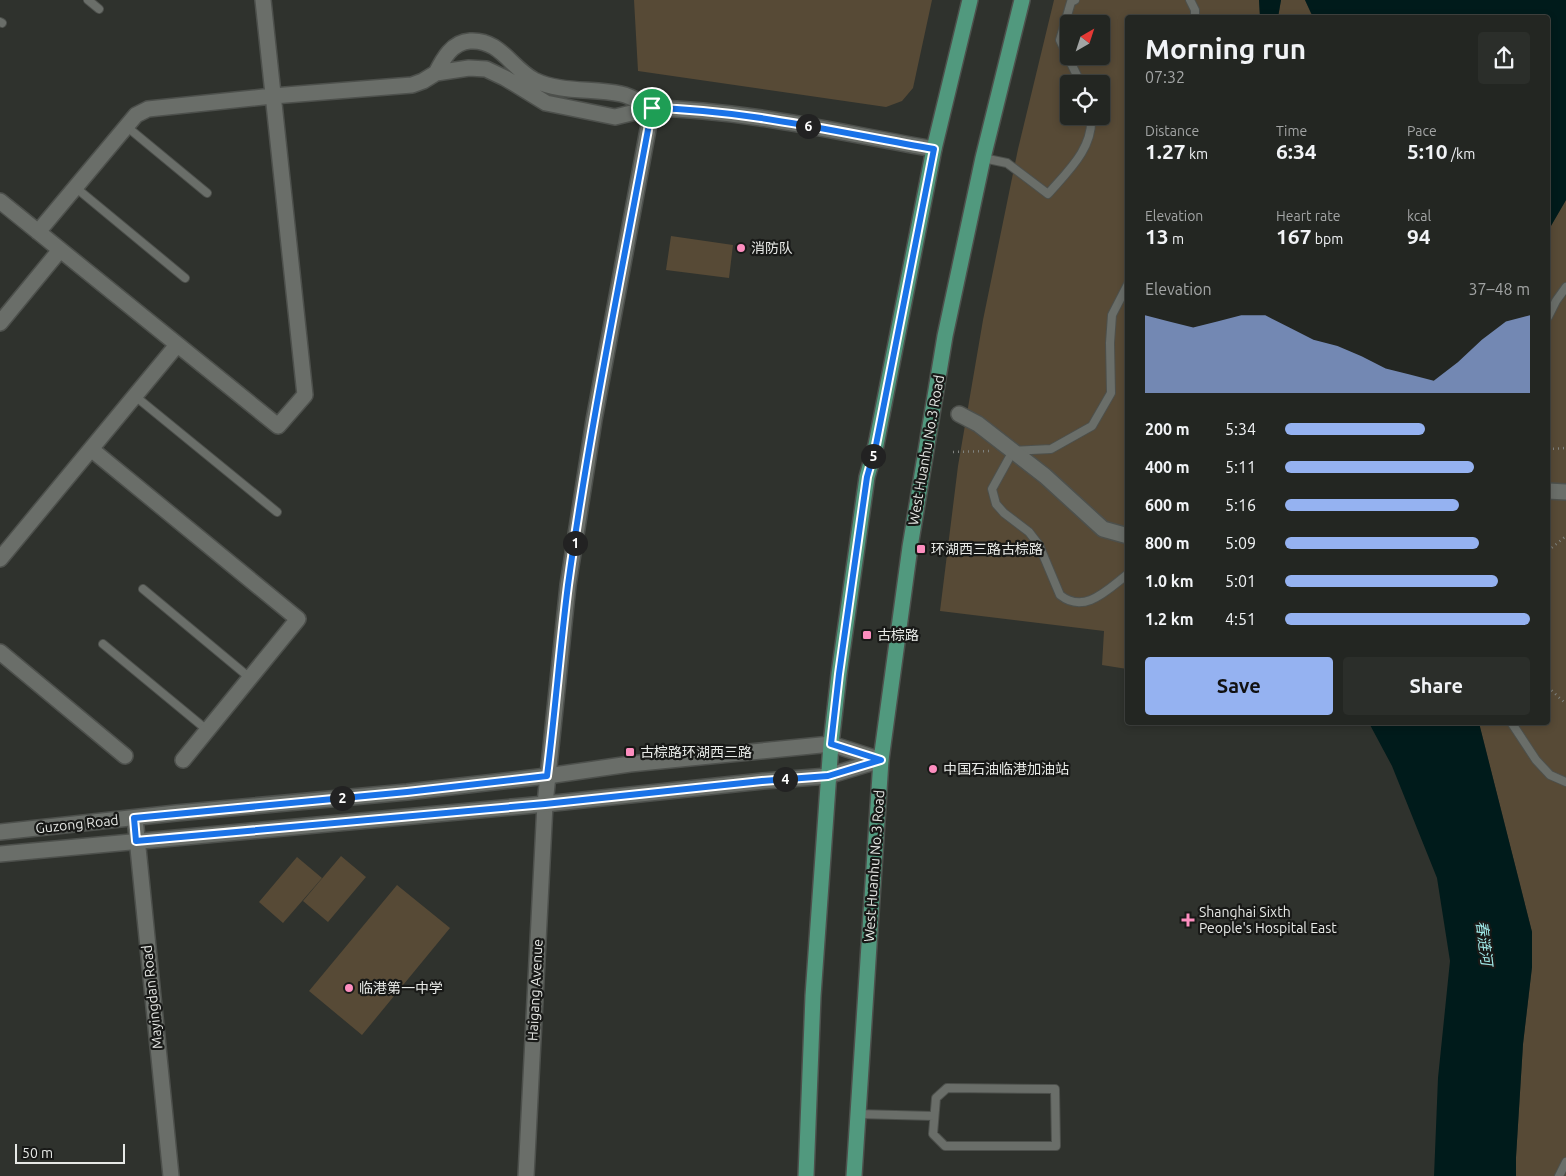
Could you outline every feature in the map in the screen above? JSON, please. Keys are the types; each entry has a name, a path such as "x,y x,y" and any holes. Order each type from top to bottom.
{"main road":[{"path":"806,1176 813,996 828,776 839,674 867,477 876,445 934,149 970,0"},
{"name":"West Huanhu No.3 Road","path":"854,1176 881,760 910,547 946,336 983,158 1022,0"}],"street":[{"path":"0,201 278,426 305,395 263,0"},
{"path":"436,73 445,56 455,46 469,41 486,43 500,50 532,79 562,88 622,94 652,108"},
{"path":"38,232 126,126 136,115 148,109 412,84 423,81 436,73 468,68 486,69 505,78 546,103 615,117 652,108 689,109 780,121 934,149"},
{"name":"Haigang Avenue","path":"526,1176 547,776 571,566 594,420 652,108"},
{"path":"0,323 60,250"},
{"path":"0,559 177,345"},
{"path":"959,414 978,424 1045,476 1103,529 1125,535"},
{"path":"91,450 298,619 182,760"},
{"path":"1550,491 1566,492"},
{"path":"0,652 125,756"},
{"name":"Guzong Road","path":"0,832 407,792 547,776 630,764 831,744 881,760"},
{"name":"Guzong Road","path":"0,854 828,776 881,760"},
{"name":"Mayingdan Road","path":"134,818 171,1176"}],"lane":[{"path":"88,0 99,9"},
{"path":"1075,0 1071,2 1060,40 1077,75"},
{"path":"1190,0 1195,10 1195,15"},
{"path":"983,158 1006,163 1048,194 1076,162 1086,144 1092,125"},
{"path":"126,126 207,193"},
{"path":"75,187 185,278"},
{"path":"1550,313 1566,287"},
{"path":"1125,290 1112,315 1110,343 1111,393 1092,426 1051,449 1013,451 992,489 996,504 1004,513 1029,532 1039,545 1060,595 1067,601 1077,604 1096,598 1125,576"},
{"path":"135,396 277,512"},
{"path":"143,589 250,678"},
{"path":"103,644 207,730"},
{"path":"1514,725 1536,760 1550,775 1566,782"},
{"path":"947,1088 1055,1089 1056,1146 945,1146 933,1134 934,1116 936,1098 947,1088"},
{"path":"857,1114 934,1116"},
{"path":"1559,1176 1566,1162"}],"path":[{"path":"1550,449 1566,448"},
{"path":"953,452 1013,451"},
{"path":"1550,549 1566,536"},
{"path":"1550,689 1566,704"}],"shaded area":[{"path":"634,0 932,0 913,88 902,101 886,107 638,71"},
{"path":"1054,0 1259,0 1260,15 1125,15 1125,669 1102,665 1104,631 940,611 958,466 983,320 1018,149"},
{"path":"1281,0 1305,0 1312,15 1278,15"},
{"path":"1566,200 1566,1176 1516,1176 1523,1044 1532,967 1532,932 1480,725 1550,725 1550,228"},
{"path":"671,236 733,245 729,278 666,270"},
{"path":"341,856 366,877 328,922 303,901"},
{"path":"297,857 322,878 283,923 259,902"},
{"path":"397,885 450,928 362,1035 309,991"}],"water":[{"path":"1259,0 1281,0 1278,15 1260,15"},
{"path":"1305,0 1566,0 1566,200 1550,228 1550,15 1312,15"},
{"name":"春涟河","path":"1370,725 1480,725 1532,932 1532,967 1523,1044 1516,1176 1434,1176 1438,1078 1450,961 1437,878 1392,766"}],"place":[{"name":"消防队","path":"741,248"},
{"name":"环湖西三路古棕路","path":"921,549"},
{"name":"古棕路","path":"867,635"},
{"name":"古棕路环湖西三路","path":"630,752"},
{"name":"中国石油临港加油站","path":"933,769"},
{"name":"Shanghai Sixth People's Hospital East","path":"1188,920"},
{"name":"临港第一中学","path":"349,988"}],"route":[{"path":"652,108 689,109 780,121 934,149 876,445 867,477 831,744 881,760 828,776 136,841 134,818 407,792 547,776 568,585 594,420 652,108"}]}
